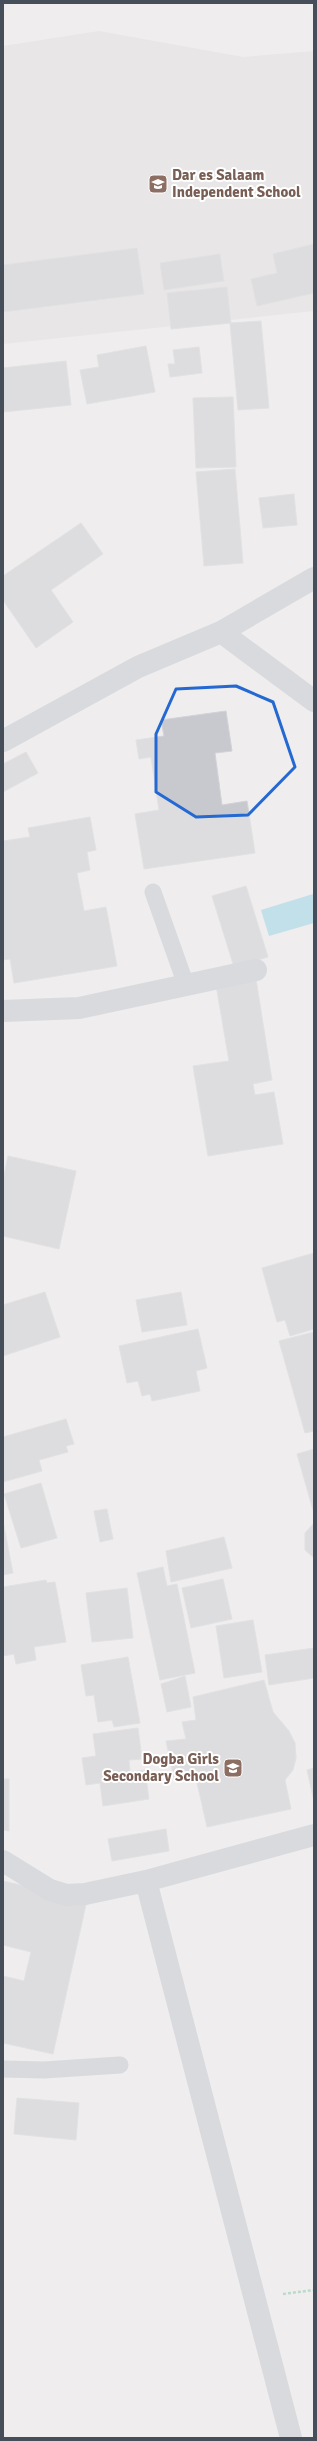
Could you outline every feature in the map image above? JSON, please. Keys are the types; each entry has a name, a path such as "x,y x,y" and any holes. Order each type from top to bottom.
{"street":[{"path":"3,741 138,667 221,632 314,578"},
{"path":"221,632 314,701"},
{"path":"3,1011 80,1008 256,970"},
{"path":"3,1860 50,1890 67,1895 85,1894 146,1881 314,1835"},
{"path":"146,1881 291,2438"}],"lane":[{"path":"153,892 186,985"},
{"path":"3,2069 44,2070 120,2065"}],"highlighted area":[{"path":"236,686 273,702 295,767 248,815 196,817 156,792 156,734 176,689"}],"shaded area":[{"name":"Dar es Salaam Independent School","path":"99,31 243,57 314,51 314,311 3,344 3,46"}],"water":[{"path":"313,894 314,923 269,936 261,910"}],"building":[{"path":"314,244 314,293 257,306 251,279 277,273 273,254"},
{"path":"137,248 144,294 3,312 3,265"},
{"path":"220,254 224,281 164,290 160,263"},
{"path":"227,287 231,323 171,329 167,293"},
{"path":"261,321 269,408 238,410 230,323"},
{"path":"146,346 155,392 87,404 80,370 99,367 97,355"},
{"path":"199,347 202,373 170,377 168,364 175,364 173,350"},
{"path":"66,361 71,405 3,412 3,368"},
{"path":"233,397 236,467 196,468 193,398"},
{"path":"235,469 243,563 204,566 196,472"},
{"path":"294,494 297,525 263,528 259,498"},
{"path":"81,523 103,554 51,590 73,622 36,648 3,600 3,576"},
{"path":"226,711 232,751 215,753 222,805 247,801 255,853 144,869 135,814 159,810 151,757 139,759 136,740 164,736 161,720"},
{"path":"26,752 38,773 3,792 3,764"},
{"path":"90,817 96,850 87,852 90,870 77,873 84,911 106,907 117,966 14,983 10,959 3,960 3,841 30,837 28,828"},
{"path":"246,886 268,957 234,967 212,896"},
{"path":"256,979 272,1080 253,1084 255,1095 274,1092 283,1144 208,1156 193,1066 229,1061 216,985"},
{"path":"8,1156 76,1171 59,1249 3,1236 3,1180"},
{"path":"314,1253 314,1329 290,1336 285,1320 277,1322 262,1268"},
{"path":"45,1292 60,1337 3,1356 3,1305"},
{"path":"181,1292 187,1325 142,1332 136,1300"},
{"path":"198,1329 207,1368 196,1371 200,1391 152,1401 150,1394 142,1396 138,1381 127,1383 119,1346"},
{"path":"314,1332 314,1431 305,1433 279,1341"},
{"path":"66,1419 74,1444 66,1446 68,1452 39,1460 42,1471 3,1482 3,1437"},
{"path":"314,1449 314,1510 313,1510 297,1454"},
{"path":"41,1483 57,1538 21,1548 4,1494"},
{"path":"107,1509 113,1539 100,1542 94,1511"},
{"path":"3,1521 13,1573 3,1575"},
{"path":"314,1523 314,1558 305,1550 305,1533"},
{"path":"224,1537 232,1568 171,1582 166,1551"},
{"path":"163,1567 167,1586 177,1584 195,1673 160,1680 137,1573"},
{"path":"223,1579 232,1619 191,1628 182,1588"},
{"path":"46,1580 47,1583 55,1582 66,1642 34,1647 36,1660 16,1664 14,1654 3,1656 3,1587"},
{"path":"127,1588 133,1638 92,1642 86,1593"},
{"path":"253,1620 262,1672 224,1678 216,1626"},
{"path":"314,1648 314,1678 269,1685 265,1655"},
{"path":"128,1657 140,1723 114,1727 112,1720 98,1722 94,1695 86,1696 81,1665"},
{"path":"185,1676 191,1707 167,1712 161,1684"},
{"path":"264,1680 273,1712 289,1731 295,1743 296,1758 293,1770 285,1780 291,1809 207,1827 195,1774 174,1779 166,1741 186,1739 182,1722 196,1720 193,1697"},
{"path":"138,1728 142,1759 129,1760 130,1772 145,1770 149,1799 103,1806 100,1783 86,1785 82,1758 96,1756 93,1734"},
{"path":"314,1768 314,1801 307,1770"},
{"path":"3,1779 9,1779 9,1831 3,1830"},
{"path":"166,1829 169,1851 112,1861 108,1839"},
{"path":"3,1881 87,1900 53,2054 3,2043 3,1976 24,1981 31,1952 3,1945"},
{"path":"17,2098 79,2103 76,2140 14,2134"}],"place":[{"name":"Dar es Salaam Independent School","path":"158,184"},
{"name":"Dogba Girls Secondary School","path":"233,1768"}]}
